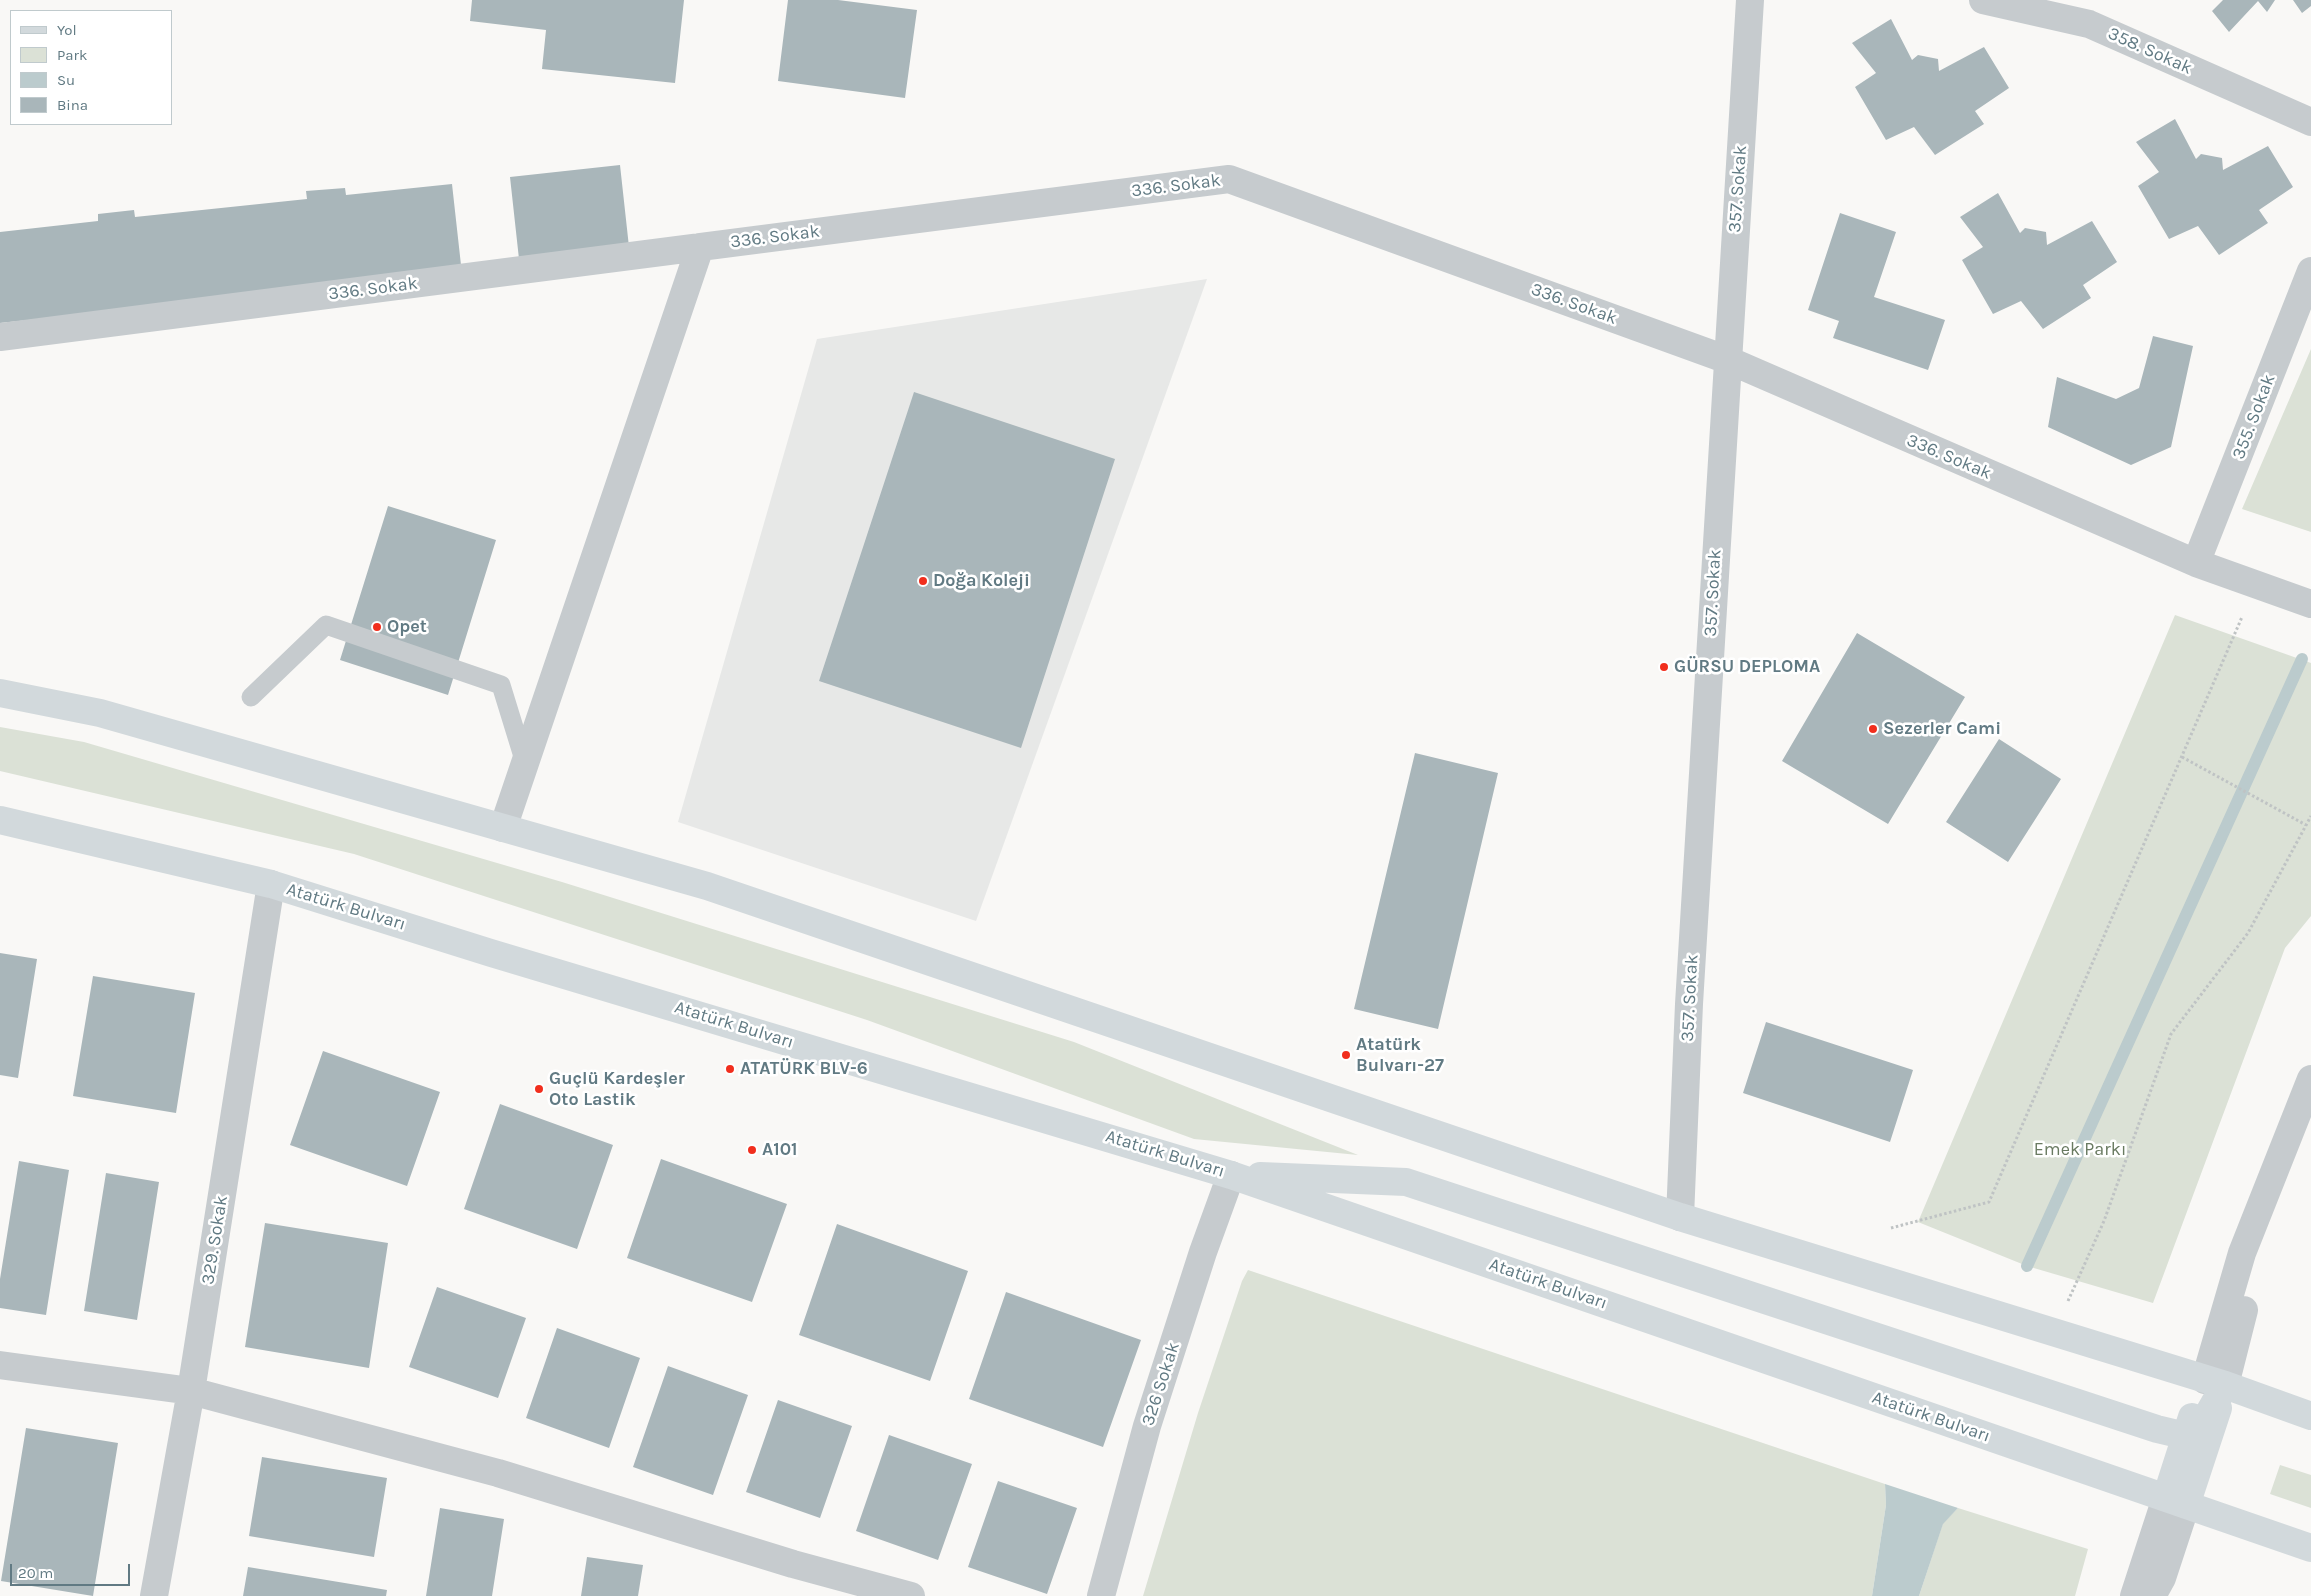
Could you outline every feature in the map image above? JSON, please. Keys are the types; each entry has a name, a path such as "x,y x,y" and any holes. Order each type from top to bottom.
{"main road":[{"path":"0,693 100,713 708,886 1680,1217 2215,1383 2311,1416"},
{"name":"Atatürk Bulvarı","path":"0,820 271,884 1231,1175 2311,1548"},
{"path":"1231,1175 1406,1182 2157,1429 2186,1434 2202,1425 2215,1383"},
{"path":"2176,1502 2215,1383"},
{"path":"2176,1502 2186,1434"}],"street":[{"name":"357. Sokak","path":"1680,1217 1689,994 1750,0"},
{"name":"358. Sokak","path":"1983,0 2089,24 2311,122"},
{"name":"336. Sokak","path":"0,337 1229,179 1728,360 2196,563 2311,604"},
{"path":"503,828 700,247"},
{"name":"355. Sokak","path":"2196,563 2311,271"},
{"name":"329. Sokak","path":"154,1596 191,1390 271,884"},
{"path":"2215,1383 2275,1172 2311,1079"},
{"name":"326 Sokak","path":"1101,1596 1147,1426 1203,1252 1231,1175"},
{"path":"0,1365 191,1390 498,1473 793,1564 911,1596"},
{"path":"2134,1596 2176,1502"},
{"path":"2152,1596 2162,1578 2176,1502"}],"lane":[{"path":"251,697 326,625 500,685 525,763"}],"path":[{"path":"1891,1228 1989,1202 2255,584"},
{"path":"2182,757 2306,825"},
{"path":"2068,1301 2104,1221 2171,1034 2248,933 2311,816"}],"shaded area":[{"name":"Doğa Koleji","path":"1207,279 976,921 678,822 817,339"}],"green space":[{"path":"2311,349 2311,532 2242,509"},
{"name":"Emek Parkı","path":"2175,615 2311,663 2311,916 2285,948 2153,1303 2027,1266 1918,1222"},
{"path":"0,727 84,742 562,882 1074,1042 1358,1155 1194,1139 867,1020 354,854 0,771"},
{"path":"1248,1270 1885,1484 1886,1505 1872,1596 1143,1596 1198,1413 1242,1281"},
{"path":"2280,1465 2311,1475 2311,1508 2270,1494"},
{"path":"1958,1508 2088,1549 2075,1596 1919,1596 1943,1523"}],"water":[{"path":"1885,1484 1958,1508 1943,1524 1919,1596 1872,1596 1886,1505"}],"building":[{"path":"472,0 684,0 675,83 542,69 546,30 470,21"},
{"path":"788,0 838,0 917,10 905,98 778,81"},
{"path":"2223,0 2275,0 2267,12 2258,1 2229,32 2212,11"},
{"path":"2293,0 2311,0 2311,6 2302,13"},
{"path":"1891,19 1912,60 1918,55 1938,59 1939,71 1984,47 2009,88 1975,111 1984,124 1935,155 1914,127 1886,140 1855,87 1876,73 1852,43"},
{"path":"2175,119 2196,159 2201,154 2222,158 2223,170 2268,146 2293,187 2259,210 2268,223 2219,255 2198,226 2169,239 2138,186 2159,172 2136,142"},
{"path":"620,165 629,247 519,259 510,177"},
{"path":"452,184 462,274 0,323 0,232 98,221 98,214 134,210 135,217 307,199 306,191 345,188 346,195"},
{"path":"1998,193 2020,233 2025,228 2046,232 2047,245 2092,221 2117,262 2083,285 2091,298 2043,329 2021,301 1993,314 1962,260 1983,247 1960,217"},
{"path":"1840,213 1896,232 1874,297 1945,320 1928,370 1833,338 1839,321 1808,310"},
{"path":"2153,336 2193,346 2171,447 2131,465 2048,427 2057,377 2116,399 2139,388"},
{"path":"914,392 1115,459 1021,748 819,681"},
{"path":"388,506 496,540 448,695 340,660"},
{"name":"Sezerler Cami","path":"1857,633 1965,697 1888,824 1782,761"},
{"path":"1999,739 2061,779 2008,862 1946,822"},
{"path":"1415,753 1498,773 1438,1029 1354,1009"},
{"path":"0,953 37,959 18,1078 0,1075"},
{"path":"93,976 195,993 176,1113 73,1096"},
{"path":"1766,1022 1913,1070 1890,1142 1743,1093"},
{"path":"323,1051 440,1092 407,1186 290,1145"},
{"path":"500,1104 613,1145 577,1249 464,1209"},
{"path":"661,1159 787,1204 752,1302 627,1258"},
{"path":"19,1161 69,1170 46,1315 0,1308 0,1279"},
{"path":"106,1173 159,1182 137,1320 84,1311"},
{"path":"265,1223 388,1243 369,1368 245,1347"},
{"path":"837,1224 968,1271 930,1381 799,1335"},
{"path":"437,1287 526,1318 498,1398 409,1367"},
{"path":"1006,1292 1141,1340 1103,1447 969,1399"},
{"path":"557,1328 640,1358 609,1448 526,1418"},
{"path":"668,1366 748,1395 713,1495 633,1467"},
{"path":"778,1400 852,1426 820,1518 746,1492"},
{"path":"26,1428 118,1443 93,1596 1,1581"},
{"path":"889,1435 972,1464 938,1560 856,1531"},
{"path":"262,1457 387,1478 374,1557 249,1536"},
{"path":"998,1481 1077,1508 1047,1594 968,1567"},
{"path":"440,1508 504,1519 492,1596 426,1596"},
{"path":"587,1557 643,1565 638,1596 581,1596"},
{"path":"248,1567 387,1590 386,1596 243,1596"}],"waterway":[{"path":"2027,1266 2302,659"}],"place":[{"name":"Doğa Koleji","path":"923,581"},
{"name":"Opet","path":"377,627"},
{"name":"GÜRSU DEPLOMA","path":"1664,667"},
{"name":"Sezerler Cami","path":"1873,729"},
{"name":"Atatürk Bulvarı-27","path":"1346,1055"},
{"name":"ATATÜRK BLV-6","path":"730,1069"},
{"name":"Guçlü Kardeşler Oto Lastik","path":"539,1089"},
{"name":"A101","path":"752,1150"}]}
